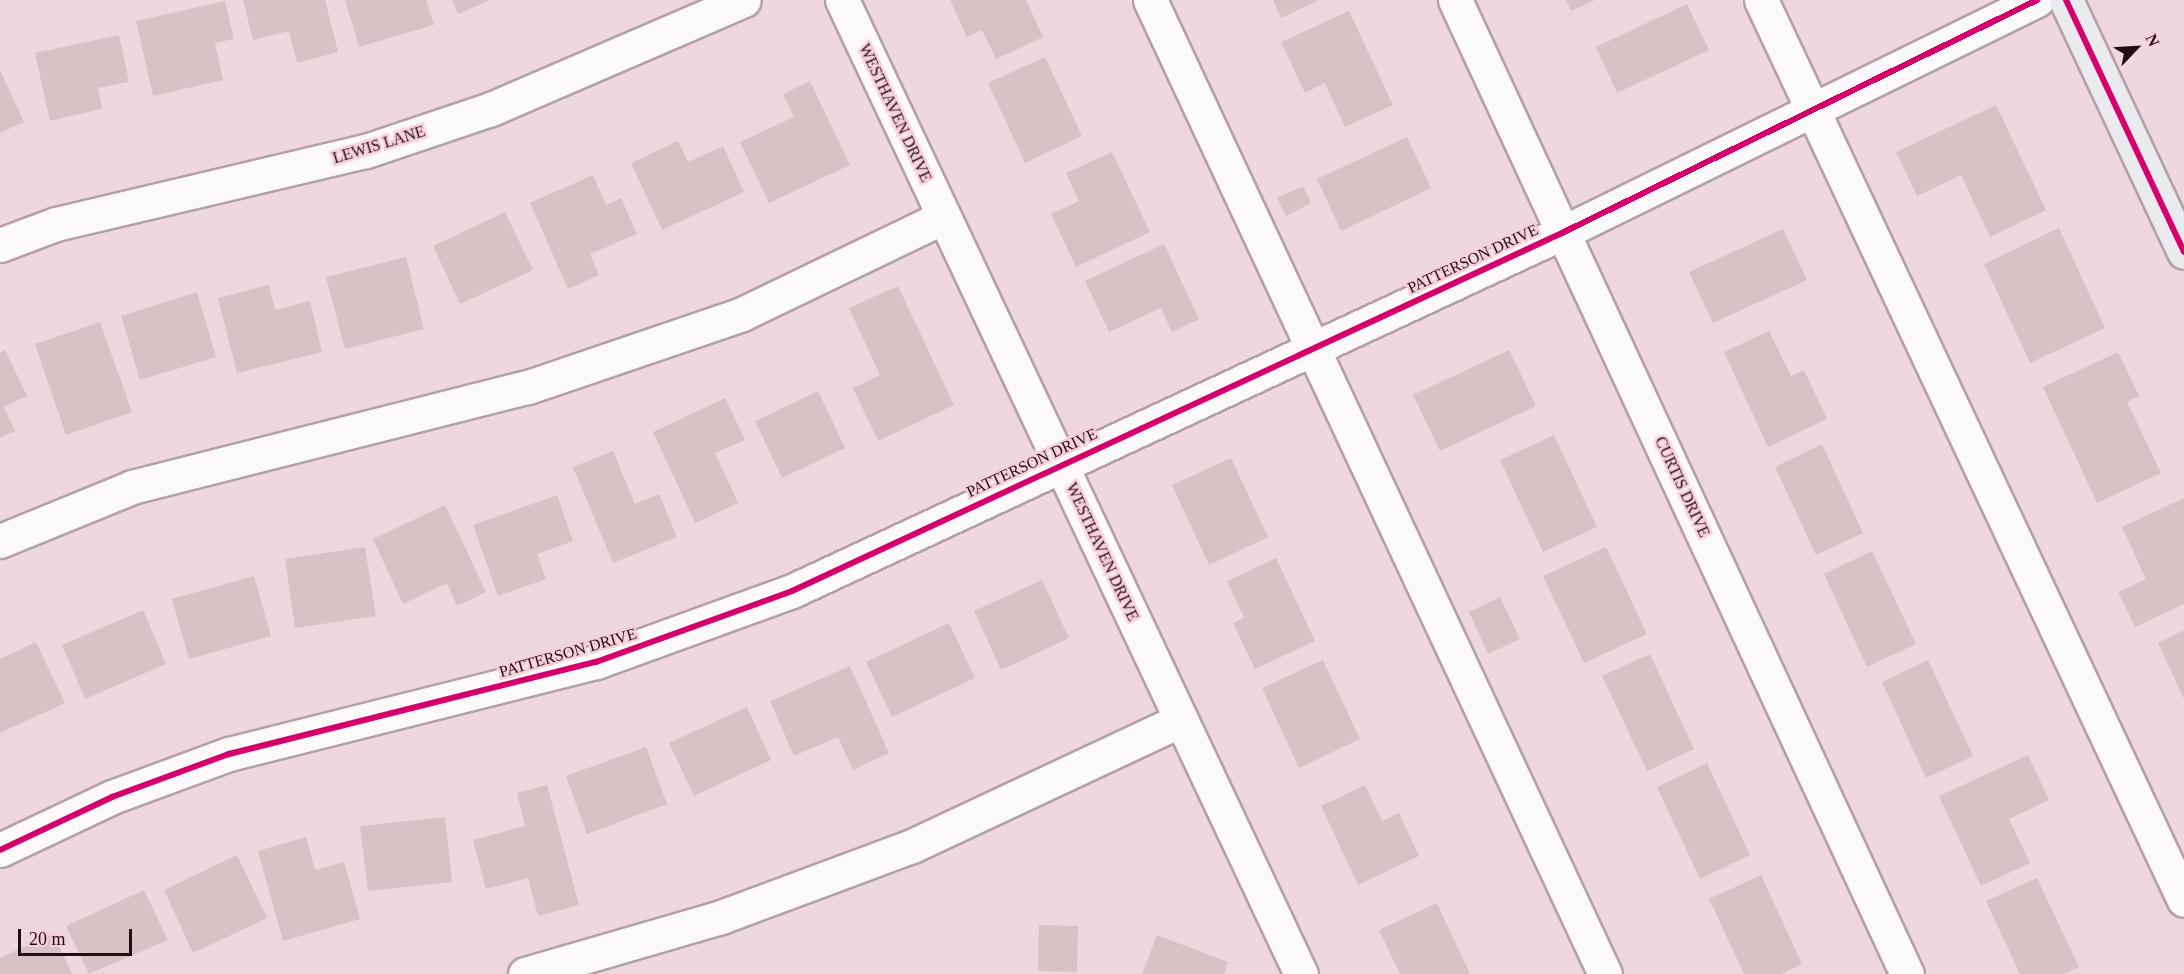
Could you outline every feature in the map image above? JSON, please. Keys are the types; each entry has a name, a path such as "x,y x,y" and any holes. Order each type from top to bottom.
{"main road":[{"path":"2066,0 2184,252"}],"street":[{"name":"LEWIS LANE","path":"0,245 56,224 366,151 492,109 744,0"},
{"name":"WESTHAVEN DRIVE","path":"842,0 1302,974"},
{"path":"1150,0 1605,974"},
{"name":"CURTIS DRIVE","path":"1455,0 1907,974"},
{"path":"1761,0 2184,900"},
{"name":"PATTERSON DRIVE","path":"0,850 112,797 229,754 596,662 760,603 1564,232 2037,0"},
{"path":"0,541 132,487 550,380 742,314 944,218"},
{"path":"525,974 720,916 912,846 1181,720"}],"building":[{"path":"243,0 325,0 338,52 297,63 289,31 253,40"},
{"path":"345,0 426,0 434,25 359,47"},
{"path":"452,0 491,0 458,14"},
{"path":"950,0 1026,0 1043,37 996,59 982,30 967,37"},
{"path":"1273,0 1319,0 1281,18"},
{"path":"1566,0 1595,0 1571,11"},
{"path":"225,1 234,39 215,43 223,80 153,96 136,21"},
{"path":"1687,4 1709,50 1617,93 1596,47"},
{"path":"1349,11 1393,105 1345,127 1325,83 1305,93 1281,42"},
{"path":"119,35 129,82 98,88 102,109 50,121 35,53"},
{"path":"1045,57 1082,136 1025,163 988,83"},
{"path":"0,70 24,122 0,133"},
{"path":"810,81 850,165 769,203 740,142 794,117 783,94"},
{"path":"1996,105 2046,210 1990,237 1961,175 1917,196 1896,152"},
{"path":"1407,137 1431,188 1341,231 1317,179"},
{"path":"678,141 688,162 723,146 744,192 662,230 631,163"},
{"path":"1112,152 1150,232 1076,267 1051,214 1079,201 1066,173"},
{"path":"593,175 606,205 621,198 637,234 590,254 599,275 568,289 530,203"},
{"path":"1303,186 1311,203 1286,216 1277,198"},
{"path":"505,212 533,270 460,304 433,246"},
{"path":"2059,228 2105,328 2030,363 1984,264"},
{"path":"1783,229 1807,280 1713,323 1689,272"},
{"path":"1164,244 1199,319 1172,332 1161,308 1109,332 1085,281"},
{"path":"406,257 424,329 345,349 326,277"},
{"path":"269,285 275,310 310,301 322,352 237,373 218,298"},
{"path":"898,286 954,405 878,441 853,388 880,375 849,308"},
{"path":"197,292 216,357 140,380 121,316"},
{"path":"100,322 132,412 66,435 35,344"},
{"path":"1769,331 1791,376 1804,370 1827,419 1768,447 1724,352"},
{"path":"5,350 27,396 4,407 15,431 0,438 0,353"},
{"path":"1509,350 1536,406 1440,451 1413,395"},
{"path":"2118,352 2139,396 2127,402 2161,473 2097,503 2043,387"},
{"path":"818,391 845,448 782,478 755,421"},
{"path":"725,398 745,440 715,453 738,503 695,523 653,432"},
{"path":"1554,435 1597,527 1543,552 1500,460"},
{"path":"1822,444 1863,533 1816,555 1775,467"},
{"path":"613,451 635,504 659,494 677,537 613,563 573,467"},
{"path":"1231,458 1268,537 1209,565 1172,485"},
{"path":"557,495 573,541 537,554 546,579 498,596 473,525"},
{"path":"2184,498 2184,604 2135,627 2118,592 2146,579 2122,527"},
{"path":"445,505 486,592 457,606 447,583 403,604 373,539"},
{"path":"365,547 376,616 295,628 285,559"},
{"path":"1606,547 1647,634 1584,663 1543,576"},
{"path":"1872,551 1916,644 1867,667 1824,574"},
{"path":"1276,558 1315,641 1255,669 1233,623 1244,618 1227,581"},
{"path":"254,576 271,636 189,659 172,599"},
{"path":"1042,580 1069,638 1001,670 974,611"},
{"path":"1500,597 1520,639 1488,654 1469,612"},
{"path":"143,610 166,664 85,699 62,645"},
{"path":"949,623 975,678 892,717 866,662"},
{"path":"2184,630 2184,699 2158,643"},
{"path":"36,642 65,703 0,733 0,659"},
{"path":"1650,654 1694,749 1647,771 1602,676"},
{"path":"1323,660 1360,739 1299,768 1262,688"},
{"path":"1928,660 1973,756 1926,778 1882,682"},
{"path":"850,666 889,753 853,770 838,737 794,756 770,701"},
{"path":"747,707 771,760 694,796 669,743"},
{"path":"646,747 667,804 587,834 566,776"},
{"path":"2028,755 2049,800 2009,819 2030,863 1981,886 1939,796"},
{"path":"1707,763 1750,855 1700,879 1657,787"},
{"path":"547,785 579,905 538,916 528,878 486,889 473,840 525,826 517,793"},
{"path":"1365,785 1382,821 1399,813 1419,856 1358,885 1321,806"},
{"path":"445,817 452,882 368,891 360,826"},
{"path":"306,837 315,870 344,862 360,919 283,941 258,851"},
{"path":"237,855 267,918 193,953 164,890"},
{"path":"1761,875 1802,964 1781,974 1744,974 1709,899"},
{"path":"2037,878 2079,967 2064,974 2020,974 1986,901"},
{"path":"144,890 168,940 89,974 66,926"},
{"path":"1437,903 1470,974 1400,974 1379,930"},
{"path":"1039,925 1078,926 1077,972 1038,971"},
{"path":"53,933 72,974 0,974 0,958"},
{"path":"1157,935 1228,962 1224,974 1142,974"}],"cycle path":[{"path":"0,850 112,797 229,754 596,662 792,591 1564,232 2037,0"},
{"path":"2066,0 2184,252"}]}
